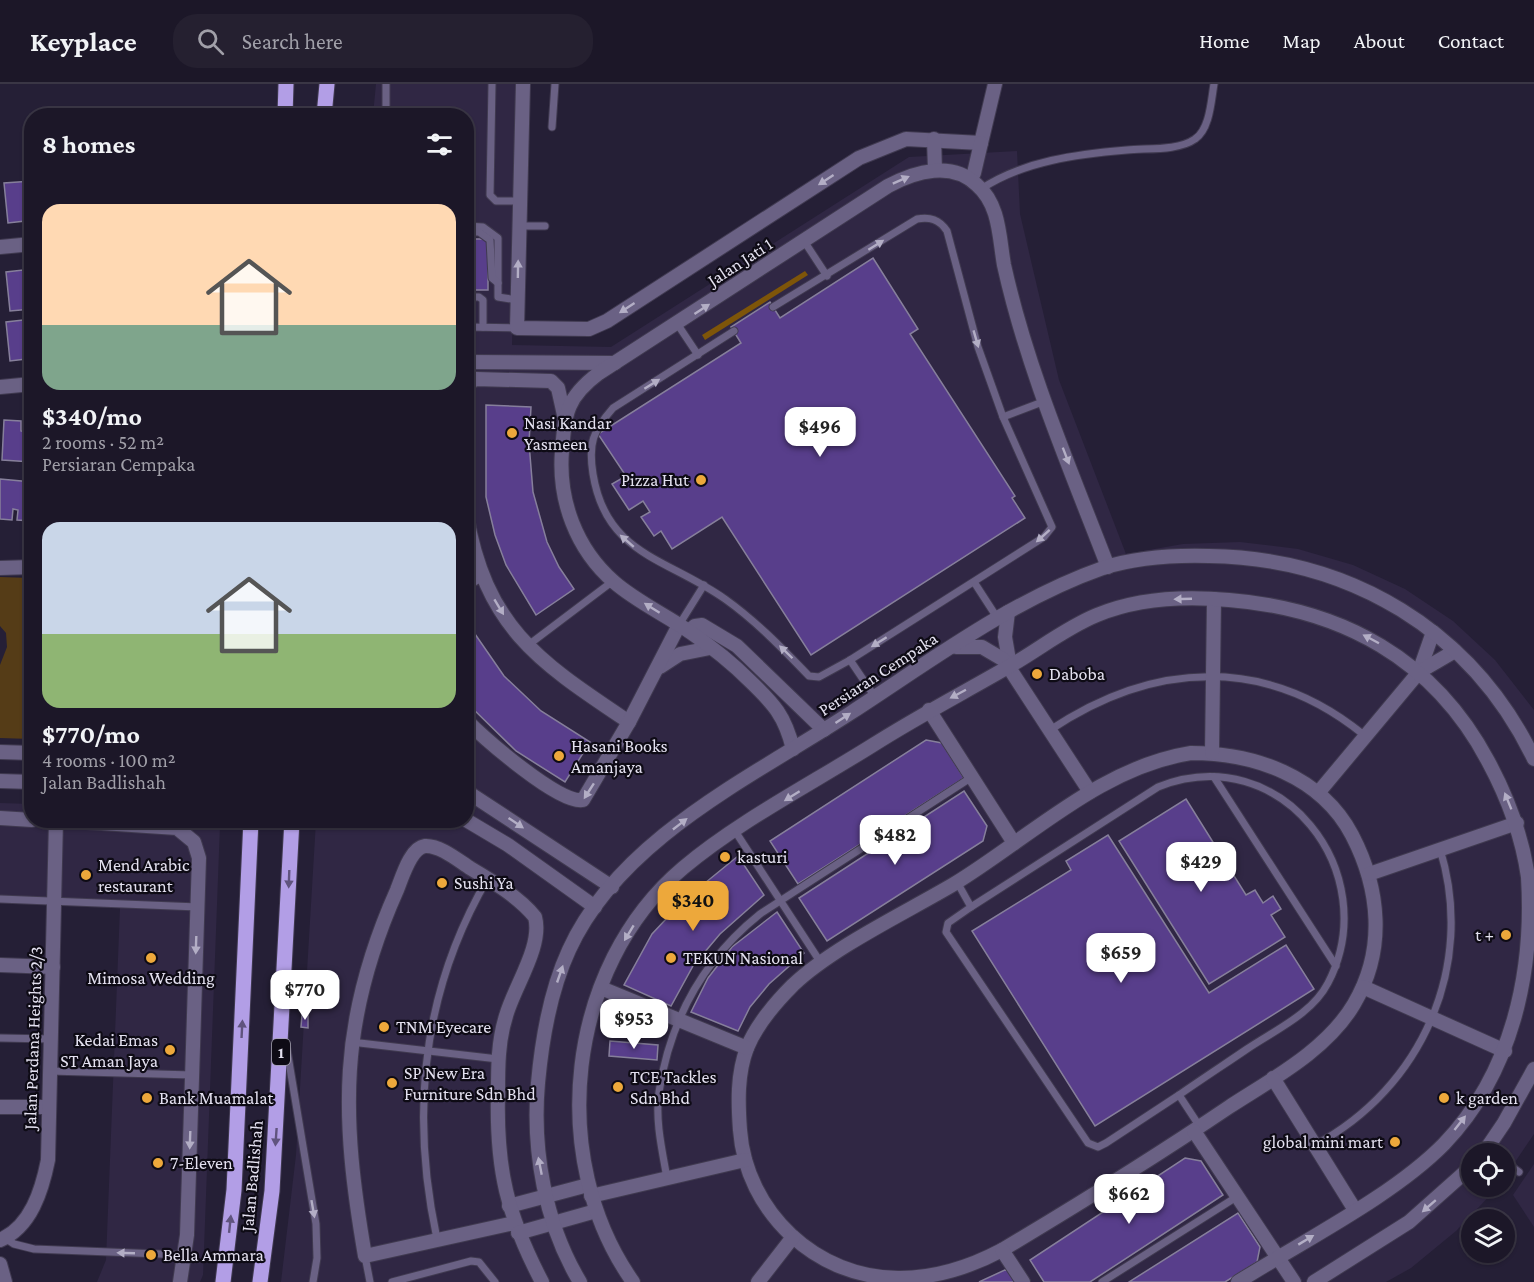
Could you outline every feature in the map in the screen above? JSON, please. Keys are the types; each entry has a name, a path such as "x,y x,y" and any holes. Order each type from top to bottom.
{"main road":[{"path":"285,108 286,84"},
{"path":"325,108 327,84"},
{"name":"Jalan Badlishah","path":"223,1282 234,1190 251,828"},
{"name":"Jalan Badlishah","path":"260,1282 272,1191 283,1027 292,828"}],"street":[{"path":"523,84 517,328 594,328 859,158 906,139 981,143"},
{"path":"970,179 974,173 995,84"},
{"path":"934,139 935,171"},
{"name":"Jalan Jati 1","path":"793,749 783,717 773,703 732,664 684,628 613,581 591,557 576,533 567,511 561,462 565,418 571,399 581,386 678,325 888,186 910,176 935,171 957,172 970,179 981,189 997,218 1019,326 1108,567"},
{"path":"0,247 24,245"},
{"path":"474,362 617,363"},
{"path":"474,380 551,381 558,388 562,397 565,418"},
{"path":"0,387 24,385"},
{"path":"474,544 483,578 505,618 526,646 566,680 629,722"},
{"name":"Persiaran Cempaka","path":"580,1282 554,1222 546,1196 537,1145 536,1101 548,1020 567,953 595,907 660,839 688,817 1003,615 1108,567 1164,557 1267,559 1304,567 1354,584 1407,612 1433,632 1455,651 1509,712 1534,759"},
{"path":"0,568 24,567"},
{"path":"1212,753 1214,599"},
{"path":"633,1282 622,1266 596,1211 590,1190 580,1130 580,1074 591,1019 602,988 629,932 649,902 682,869 735,831 929,710 1010,666 1096,615 1139,603 1214,599 1260,602 1306,612 1352,628 1387,647 1419,672 1458,712 1475,737 1504,792 1517,823 1531,903 1530,957 1524,996 1505,1051 1476,1102 1443,1145 1355,1210 1239,1282"},
{"path":"1003,615 1010,666"},
{"path":"474,727 522,769 575,801 586,798 656,670 684,628 702,625 737,646 824,730"},
{"path":"1419,672 1433,632"},
{"path":"951,648 972,645 982,647 998,654 1010,666 1090,792"},
{"path":"656,670 680,654 710,648"},
{"path":"1318,793 1364,735 1419,672 1455,651"},
{"path":"929,710 1014,843"},
{"path":"0,752 24,753"},
{"path":"1212,753 1239,756 1270,765 1318,793 1334,807 1348,827 1369,874 1373,890 1376,941 1372,964 1363,987 1338,1025 1302,1058 1197,1129 1002,1250 976,1263 948,1272 899,1280 842,1267 825,1260 793,1237 773,1217 759,1197 745,1160 738,1107 740,1077 747,1048 765,1018 793,986 821,963 957,882 1090,792 1137,767 1165,757 1212,753"},
{"path":"0,781 24,782"},
{"path":"474,796 612,887"},
{"path":"0,818 24,820"},
{"path":"1369,874 1517,823"},
{"path":"474,825 508,845 595,907"},
{"name":"Jalan Perdana Heights 2/3","path":"3,1239 17,1229 33,1208 42,1188 48,1160 56,828"},
{"path":"174,828 186,833 194,842 199,858 185,1255 180,1282"},
{"path":"542,1282 516,1228 509,1206 499,1155 498,1059 505,1017 537,938 538,926 530,910 488,878 433,847 419,849 411,859 384,918 361,990 351,1042 348,1134 353,1188 365,1256 437,1239 516,1228 554,1222 596,1211"},
{"path":"0,965 53,967"},
{"path":"1363,987 1505,1051"},
{"path":"602,988 747,1048"},
{"path":"1493,1143 1534,1069"},
{"path":"1273,1078 1355,1210"},
{"path":"0,1107 49,1107"},
{"path":"1197,1129 1294,1282"},
{"path":"509,1206 546,1196 667,1178 745,1160"},
{"path":"1314,1282 1409,1222 1461,1176"},
{"path":"758,1282 793,1237"},
{"path":"1002,1250 1023,1282"},
{"path":"0,1264 5,1282"}],"lane":[{"path":"386,108 387,84"},
{"path":"492,84 490,195 496,201 519,201"},
{"path":"552,127 555,84"},
{"path":"981,189 1011,172 1048,162 1086,154 1160,147 1193,140 1201,134 1208,117 1214,84"},
{"path":"734,331 613,408 599,427 591,444 596,494 609,522 633,546 704,585 755,624 809,675 819,677 850,660 1044,537 1052,527 1003,417 978,347 947,231 942,224 932,218 917,219 773,307"},
{"path":"474,226 483,226 498,238 498,297 518,300"},
{"path":"519,226 545,226"},
{"path":"474,232 479,232 490,240 492,278 498,283"},
{"path":"804,242 827,276"},
{"path":"474,297 483,300 483,327"},
{"path":"678,325 698,355"},
{"path":"474,327 517,328"},
{"path":"1003,417 1045,401"},
{"path":"474,583 483,578"},
{"path":"526,646 613,581"},
{"path":"974,582 1003,615"},
{"path":"684,628 704,585"},
{"path":"850,660 875,697"},
{"path":"1050,730 1085,709 1132,688 1158,681 1213,675 1261,681 1288,689 1332,711 1364,735"},
{"path":"667,1178 659,1138 659,1093 678,1019 706,967 737,932 781,900 972,777"},
{"path":"1214,777 1336,966"},
{"path":"1214,777 1251,781 1283,798 1313,828 1336,873 1342,896 1344,934 1336,966 1320,995 1300,1014 1098,1147 1088,1143 946,932 948,923 971,908 1158,787 1176,780 1214,777"},
{"path":"735,831 821,963"},
{"path":"1315,1145 1352,1121 1383,1093 1410,1062 1433,1019 1445,976 1450,920 1449,885 1440,849"},
{"path":"437,1239 424,1164 424,1084 428,1050 451,951 469,910 488,878"},
{"path":"957,882 971,908"},
{"path":"0,899 198,907"},
{"path":"283,1027 316,1224 317,1258 313,1282"},
{"path":"0,1038 51,1039"},
{"path":"351,1042 498,1059"},
{"path":"50,1071 192,1075"},
{"path":"1179,1095 1197,1129"},
{"path":"1515,1169 1519,1172"},
{"path":"1102,1282 1238,1196"},
{"path":"3,1239 34,1249 185,1255"},
{"path":"365,1256 370,1282"},
{"path":"392,1282 404,1281 471,1261 479,1262 495,1282"}],"shaded area":[{"path":"376,84 519,84 512,345 611,347 909,157 1017,151 1020,214 1059,380 1126,554 1183,544 1240,542 1298,549 1353,565 1405,589 1453,621 1495,660 1534,710 1534,1134 1515,1162 1515,1143 1461,1143 1461,1197 1488,1197 1477,1209 1461,1209 1461,1226 1456,1231 1411,1268 1386,1282 281,1282 296,1155 316,828 474,828 474,108 374,108"},
{"path":"805,271 808,275 705,340 702,335"},
{"path":"0,577 24,578 24,739 0,738 0,665 7,647 6,633 0,626"},
{"path":"0,803 24,804 24,828 220,828 203,1275 200,1282 97,1282 106,1260 120,908 0,903"},
{"path":"1534,1164 1534,1227 1514,1197 1515,1192"}],"building":[{"path":"24,182 24,221 8,223 4,183"},
{"path":"474,239 488,239 488,290 474,290"},
{"path":"873,258 918,329 910,334 1015,496 1012,498 1025,518 811,655 722,517 672,549 661,531 654,536 641,517 650,512 643,501 629,510 612,484 626,476 598,434 741,343 731,327 770,302 780,318"},
{"path":"23,270 24,310 10,311 6,272"},
{"path":"24,320 24,359 10,361 6,322"},
{"path":"486,405 531,407 529,443 533,492 547,542 559,567 574,589 536,615 506,565 495,535 486,497"},
{"path":"4,420 21,421 21,431 24,432 24,461 2,460"},
{"path":"0,479 24,481 24,520 17,520 18,510 13,509 12,520 0,519"},
{"path":"474,633 504,676 541,711 590,742 565,782 516,751 474,710"},
{"path":"926,740 942,743 964,778 798,884 770,841"},
{"path":"964,791 987,826 983,841 827,941 799,898"},
{"path":"1186,799 1246,895 1255,890 1263,903 1273,896 1281,909 1271,915 1285,937 1209,984 1119,841"},
{"path":"1108,835 1209,993 1286,945 1314,989 1095,1126 972,931 1071,870 1066,861"},
{"path":"738,856 764,895 720,934 693,966 671,1006 624,985 652,934 683,901"},
{"path":"777,912 804,953 769,984 750,1007 738,1031 691,1012 708,978 732,947"},
{"path":"302,1015 308,1015 308,1028 301,1027"},
{"path":"610,1041 658,1045 657,1060 609,1056"},
{"path":"1185,1158 1201,1161 1223,1195 1090,1282 1044,1282 1030,1260"},
{"path":"1238,1213 1260,1247 1257,1262 1225,1282 1129,1282"},
{"path":"1007,1269 1015,1282 979,1282"}],"place":[{"name":"Nasi Kandar Yasmeen","path":"512,433"},
{"name":"Pizza Hut","path":"701,480"},
{"name":"Daboba","path":"1037,674"},
{"name":"Hasani Books Amanjaya","path":"559,756"},
{"name":"kasturi","path":"725,857"},
{"name":"Mend Arabic restaurant","path":"86,875"},
{"name":"Sushi Ya","path":"442,883"},
{"name":"t +","path":"1506,935"},
{"name":"Mimosa Wedding","path":"151,958"},
{"name":"TEKUN Nasional","path":"671,958"},
{"name":"TNM Eyecare","path":"384,1027"},
{"name":"Kedai Emas ST Aman Jaya","path":"170,1050"},
{"name":"SP New Era Furniture Sdn Bhd","path":"392,1083"},
{"name":"TCE Tackles Sdn Bhd","path":"618,1087"},
{"name":"Bank Muamalat","path":"147,1098"},
{"name":"k garden","path":"1444,1098"},
{"name":"global mini mart","path":"1395,1142"},
{"name":"7-Eleven","path":"158,1163"},
{"name":"Bella Ammara","path":"151,1255"}]}
